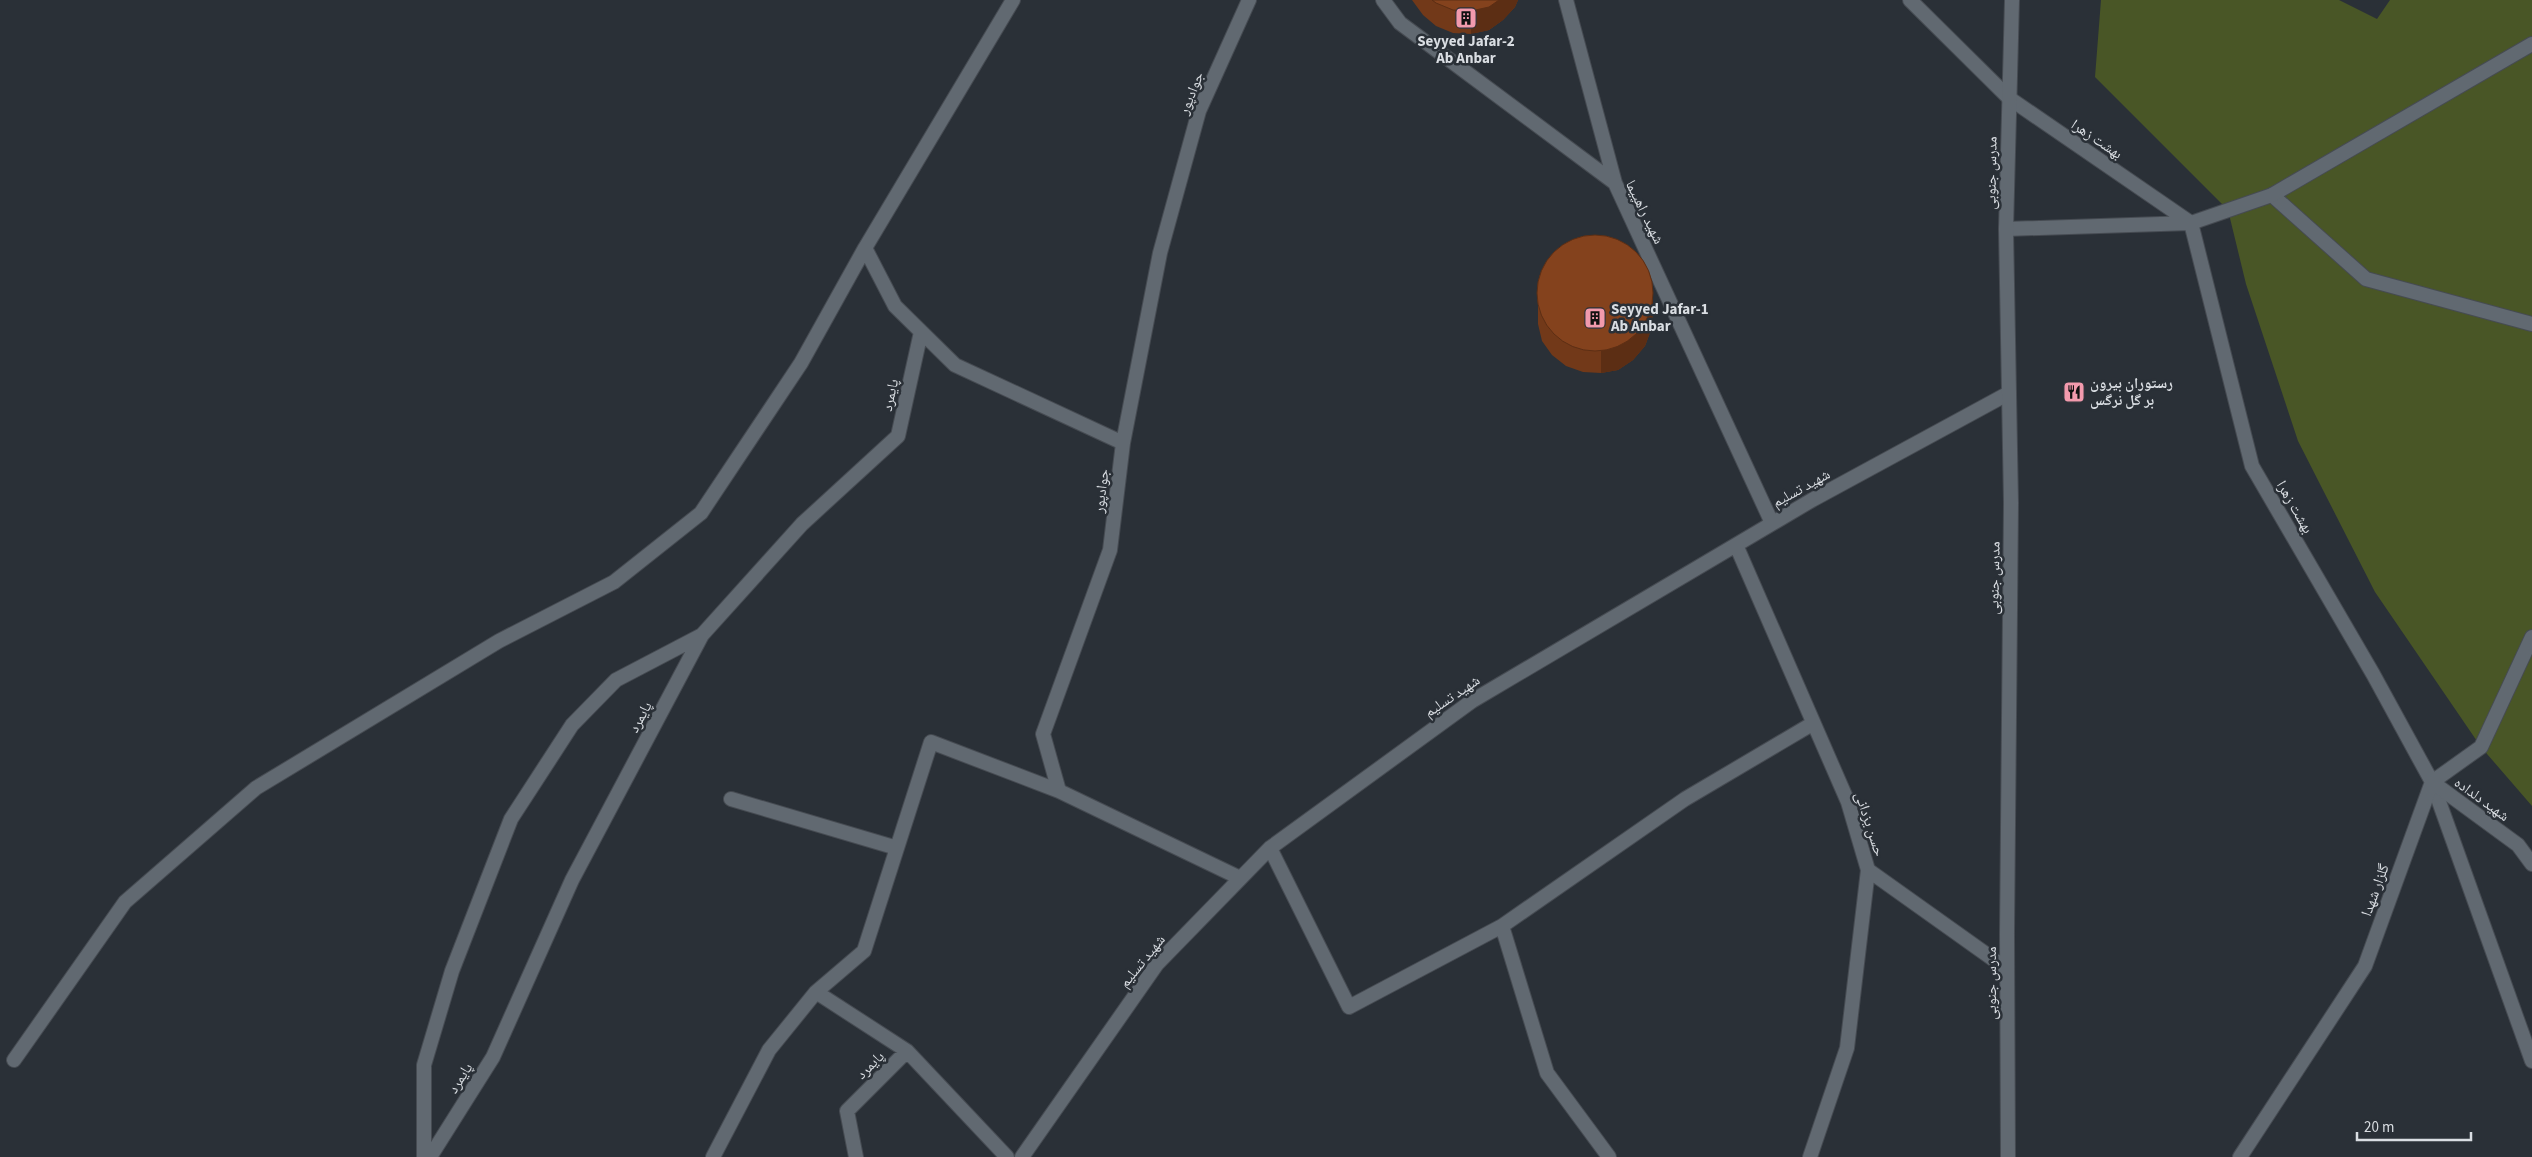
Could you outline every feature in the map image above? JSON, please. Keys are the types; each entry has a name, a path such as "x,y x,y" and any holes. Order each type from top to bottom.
{"street":[{"path":"14,1060 125,902 256,788 499,641 614,582 701,513 801,363 865,248 1013,0"},
{"name":"جوادپور","path":"1059,791 1043,734 1110,550 1123,443 1160,253 1199,111 1249,0"},
{"name":"شهید راهپیما","path":"1383,0 1400,23 1615,183 1772,523"},
{"path":"1566,0 1615,183"},
{"name":"بهشت زهرا","path":"1910,0 2009,98 2191,223 2252,466 2373,674 2432,782 2532,1061"},
{"name":"مدرس جنوبی","path":"2008,1157 2007,969 2011,504 2006,229 2012,0"},
{"path":"2006,229 2191,223 2272,195 2532,44"},
{"path":"2272,195 2366,279 2532,324"},
{"path":"865,248 895,306 955,365 1123,443"},
{"name":"پایمرد","path":"430,1157 493,1057 572,880 702,635 802,524 898,436 921,332"},
{"name":"شهید تسلیم","path":"1022,1157 1157,964 1270,848 1472,701 1772,523 2009,393"},
{"name":"حسن یزدانی","path":"1736,545 1812,724 1848,802 1868,870 1847,1048 1810,1157"},
{"path":"424,1157 424,1065 452,971 511,819 572,725 616,680 702,635"},
{"path":"2432,782 2481,747 2532,637"},
{"path":"1270,848 1349,1008 1502,926 1686,799 1812,724"},
{"path":"713,1157 769,1050 816,992 864,951 931,742 1059,791 1240,878"},
{"name":"شهید دلداده","path":"2432,782 2518,845 2532,864"},
{"name":"گلزار شهدا","path":"2240,1157 2365,966 2432,782"},
{"path":"730,799 897,848"},
{"path":"1868,870 2007,969"},
{"path":"1502,926 1547,1073 1609,1157"},
{"path":"816,992 907,1051 1007,1157"},
{"name":"پایمرد","path":"856,1157 847,1111 907,1051"}],"green space":[{"path":"2101,0 2339,0 2377,19 2390,0 2532,0 2532,806 2481,747 2375,592 2298,441 2246,284 2228,210 2095,77"}],"building":[{"path":"1432,0 1499,0 1489,7 1471,11 1453,10"},
{"name":"Seyyed Jafar-1 Ab Anbar","path":"1595,235 1617,240 1636,252 1648,271 1653,293 1648,315 1636,334 1617,346 1595,351 1573,346 1554,334 1542,315 1537,293 1542,271 1554,252 1573,240"}],"place":[{"name":"Seyyed Jafar-2 Ab Anbar","path":"1466,18"},
{"name":"Seyyed Jafar-1 Ab Anbar","path":"1595,318"},
{"name":"رستوران بیرون بر گل نرگس","path":"2074,392"}]}
